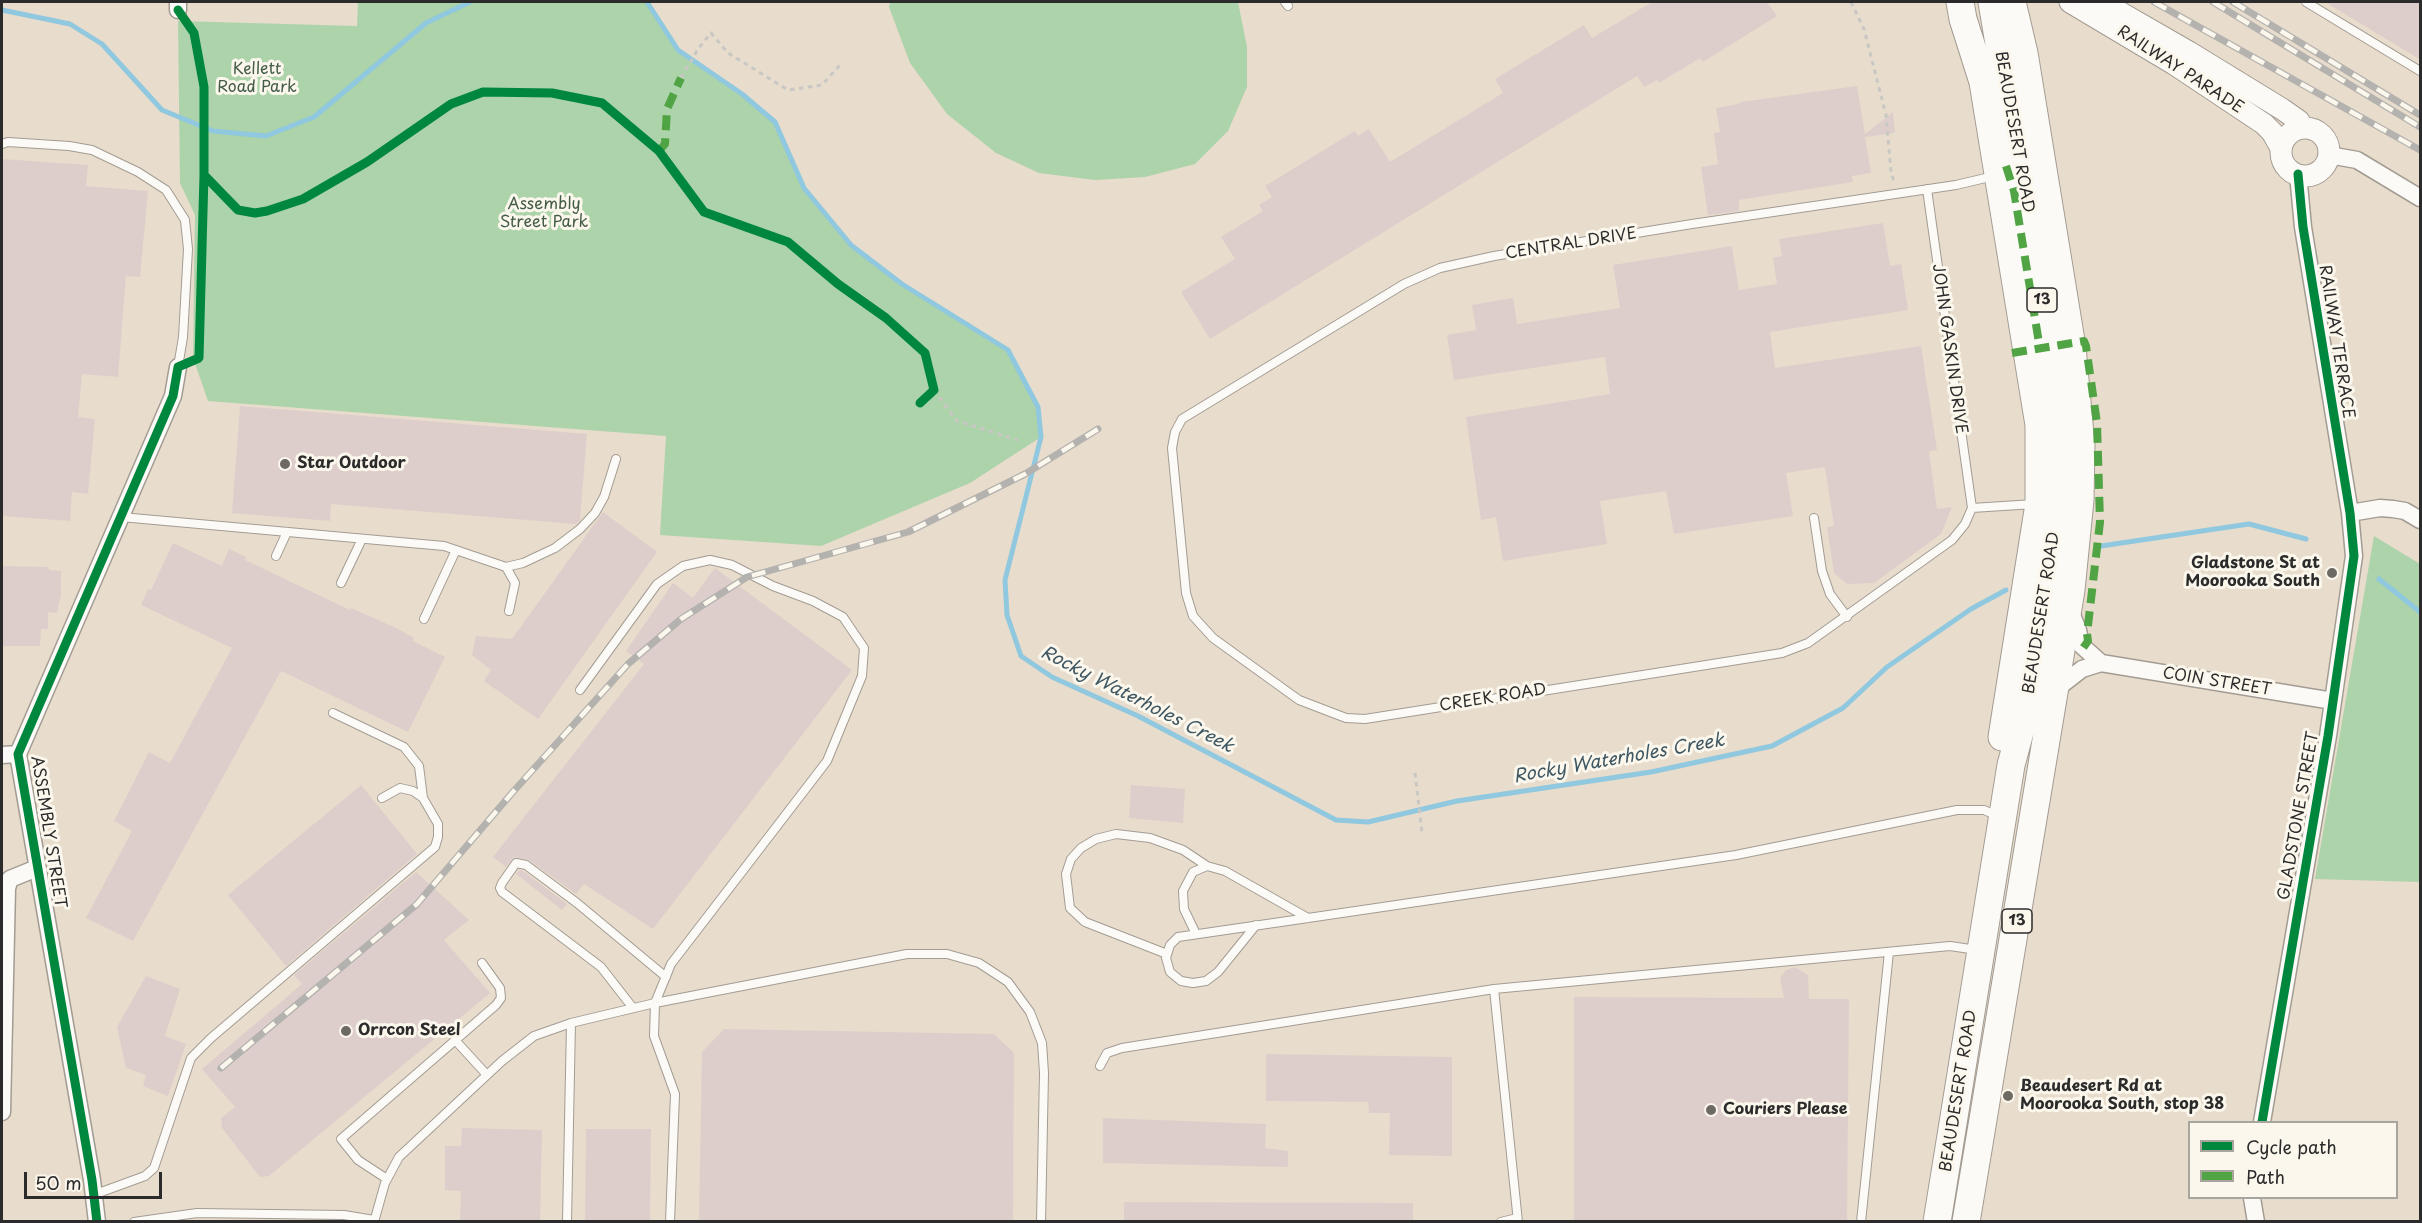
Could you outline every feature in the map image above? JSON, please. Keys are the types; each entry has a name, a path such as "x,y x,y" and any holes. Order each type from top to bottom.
{"highway":[{"name":"BEAUDESERT ROAD","path":"1937,1221 2011,765 2028,697 2062,599 2058,513 2060,461 2053,366 1992,2"},
{"name":"BEAUDESERT ROAD","path":"1966,1221 2055,690 2062,599 2080,500 2081,445 2072,347 2024,52 2012,2"},
{"path":"1963,6 1983,82 2038,425 2039,504 2001,747 2011,765"}],"street":[{"name":"RAILWAY PARADE","path":"2070,2 2174,64 2264,124 2272,132 2281,148"},
{"name":"RAILWAY PARADE","path":"2102,2 2282,109 2299,121 2303,128"},
{"path":"2303,128 2310,128 2322,135 2329,155 2318,172 2304,176 2291,171 2283,161 2281,148 2289,134 2303,128"},
{"path":"2329,155 2357,159 2421,198"},
{"name":"RAILWAY TERRACE","path":"2298,174 2303,227 2350,513"},
{"name":"ASSEMBLY STREET","path":"96,1221 37,868 10,755 121,518 173,396 178,367"},
{"path":"2350,513 2393,508 2405,511 2421,520"},
{"name":"GLADSTONE STREET","path":"2262,1121 2351,582 2354,556 2350,513"},
{"path":"2062,599 2078,630 2081,645 2101,663"},
{"path":"2055,690 2082,669 2101,663"},
{"name":"COIN STREET","path":"2101,663 2332,701"},
{"path":"2,1112 7,888 10,879 37,868"},
{"path":"2252,1199 2256,1221"}],"lane":[{"path":"2306,2 2421,71"},
{"path":"2,144 8,142 59,145 92,150 138,172 166,190 185,220 188,249 183,337 178,367"},
{"name":"CENTRAL DRIVE","path":"1182,419 1404,284 1440,267 1536,249 1927,189 1997,175"},
{"name":"JOHN GASKIN DRIVE","path":"1927,189 1972,508"},
{"name":"CREEK ROAD","path":"1182,419 1175,432 1172,448 1186,593 1193,616 1213,638 1299,700 1346,718 1365,719 1782,653 1808,644 1952,540 1965,524 1972,508"},
{"path":"121,518 444,546 506,567 524,563 555,548 580,529 595,513 604,497 616,459"},
{"path":"1972,508 2039,504"},
{"path":"1814,518 1822,571 1830,594 1847,617"},
{"path":"276,556 287,532"},
{"path":"341,583 362,539"},
{"path":"424,620 456,550"},
{"path":"580,690 657,584 683,566 710,560 732,565 843,617 864,648 862,676 827,761 671,964 655,1003 654,1036 675,1094 670,1221"},
{"path":"506,567 515,583 509,611"},
{"path":"93,1196 145,1176 154,1168 181,1082 191,1058 435,847 438,824 423,798 419,766 404,747 333,713"},
{"path":"382,798 400,788 413,791 423,798"},
{"path":"1256,925 1218,972 1206,981 1193,983 1181,981 1170,972 1167,954 1170,945 1179,937 1256,925 1736,855 1957,810 1984,810 2004,818"},
{"path":"1167,954 1085,922 1070,908 1066,874 1071,859 1081,848 1096,838 1116,834 1150,838 1183,850 1207,866 1225,871 1308,918"},
{"path":"633,1008 601,967 502,892 500,888 502,883 516,863 526,865 577,903 666,977"},
{"path":"1196,934 1184,909 1183,891 1193,872 1207,866"},
{"path":"1100,1066 1107,1053 1122,1048 1494,989 1950,946 1982,951"},
{"path":"1861,1221 1889,952"},
{"path":"134,1221 197,1213 344,1215 374,1221 387,1179 399,1157 487,1075 534,1036 571,1023 655,1003 906,954 947,954 979,963 1008,982 1030,1012 1042,1043 1044,1073 1041,1221"},
{"path":"387,1179 358,1160 341,1139 496,1005 501,998 500,988 482,963"},
{"path":"1494,989 1517,1220 1501,1221"},
{"path":"567,1221 571,1023"},
{"path":"455,1040 487,1075"}],"path":[{"path":"1851,2 1864,29 1886,115 1894,182"},
{"path":"681,78 698,49 711,33 728,53 788,90 822,86 840,65"},
{"path":"931,389 957,421 1018,440"},
{"path":"1415,773 1422,832"}],"green space":[{"name":"Assembly Street Park","path":"358,2 647,2 678,50 742,94 775,122 804,188 851,245 902,284 1008,350 1038,407 1041,437 970,483 821,546 660,535 666,436 208,401 193,358 195,215 180,183 178,21 357,26"},
{"path":"890,2 1238,2 1247,47 1247,87 1228,131 1195,164 1145,177 1095,180 1039,173 996,153 947,114 910,63 889,7"},
{"path":"2374,536 2420,564 2420,882 2315,879"}],"building":[{"path":"1652,2 1767,2 1777,16 1703,62 1700,58 1659,83 1657,80 1644,87 1637,76 1210,339 1181,292 1235,259 1221,237 1263,211 1259,205 1272,197 1265,186 1355,131 1358,136 1369,129 1390,162 1503,93 1495,79 1584,25 1592,38"},
{"path":"2325,2 2421,2 2421,60"},
{"path":"1857,86 1865,134 1893,112 1895,133 1865,137 1871,173 1852,176 1853,182 1739,200 1739,211 1708,215 1701,167 1718,164 1714,133 1720,132 1716,108 1741,102"},
{"path":"2,159 88,165 86,186 148,191 140,277 126,276 118,377 82,374 78,417 95,419 88,494 72,492 70,521 2,516"},
{"path":"1883,223 1890,266 1901,264 1908,310 1770,332 1775,368 1921,346 1937,450 1929,451 1937,509 1952,507 1941,534 1874,583 1847,584 1834,573 1827,527 1834,526 1825,467 1786,473 1793,516 1674,534 1666,491 1600,501 1607,544 1503,561 1496,517 1481,520 1466,417 1610,394 1605,357 1454,380 1447,335 1476,330 1472,305 1513,298 1517,324 1620,308 1613,265 1732,246 1739,290 1777,284 1773,258 1782,256 1779,239"},
{"path":"240,406 587,434 580,520 576,524 331,504 330,521 232,513"},
{"path":"603,512 657,552 538,719 484,681 491,670 472,655 476,636 512,639"},
{"path":"173,543 222,566 229,549 246,557 245,560 350,610 351,608 396,628 414,638 413,641 445,657 408,732 281,671 133,941 86,918 132,831 114,821 149,752 170,763 232,648 141,605 148,589 151,590"},
{"path":"2,566 49,567 49,570 61,571 61,594 57,613 48,612 48,629 41,629 40,646 2,646"},
{"path":"715,568 852,670 653,929 584,884 576,894 529,860 514,857 506,867 493,857 644,664 626,651 673,583 693,598"},
{"path":"361,785 417,854 286,966 228,895"},
{"path":"1131,785 1185,789 1183,823 1129,818"},
{"path":"519,870 567,904 562,910 516,874"},
{"name":"Orrcon Steel","path":"416,872 469,920 444,940 490,993 269,1176 260,1177 222,1128 221,1118 235,1107 202,1069 302,984 294,975"},
{"name":"Couriers Please","path":"1795,967 1808,975 1809,999 1849,999 1847,1221 1574,1221 1574,997 1784,998 1780,978 1786,970"},
{"path":"146,976 180,989 165,1036 186,1044 168,1096 143,1086 146,1075 126,1068 117,1027"},
{"path":"724,1029 994,1034 1014,1053 1013,1221 699,1221 702,1052"},
{"path":"1266,1054 1452,1057 1452,1156 1389,1155 1390,1113 1369,1113 1368,1102 1266,1101"},
{"path":"1103,1118 1266,1124 1265,1148 1288,1151 1288,1167 1103,1163"},
{"path":"462,1128 542,1130 540,1221 460,1221 461,1191 445,1190 445,1146 461,1146"},
{"path":"586,1129 651,1129 650,1221 585,1221"},
{"path":"1124,1202 1413,1203 1413,1221 1124,1221"}],"waterway":[{"name":"Rocky Waterholes Creek","path":"2,10 70,24 102,44 162,110 213,131 266,136 314,117 426,23 470,2"},
{"name":"Rocky Waterholes Creek","path":"647,2 678,50 742,94 775,122 804,188 851,245 902,284 1008,350 1038,407 1041,437 1005,580 1007,615 1021,656 1052,677 1138,716 1336,820 1368,822 1457,801 1651,772 1772,746 1843,708 1887,667 1971,609 2006,590"},
{"path":"2101,546 2249,524 2306,539"},
{"path":"2379,579 2420,612"}],"railway":[{"path":"2154,2 2420,150"},
{"path":"2213,2 2420,127"},
{"path":"2233,2 2420,115"},
{"path":"221,1068 417,904 512,793 628,664 681,619 747,577 908,532 1025,474 1098,429"}],"marked path":[{"path":"659,151 665,144 667,109 681,78"},
{"path":"2006,166 2014,191 2040,349"},
{"path":"2012,353 2084,341 2086,346 2097,423 2100,522 2088,641 2083,648"}],"cycle path":[{"path":"178,10 194,33 204,87 204,175 238,210 255,213 267,211 303,199 367,162 451,104 483,92 552,93 602,103 659,151 704,212 788,242 838,284 886,318 925,353 934,390 920,403"},
{"path":"2262,1121 2328,736 2354,556 2350,513 2303,227 2298,174"},
{"path":"97,1222 92,1180 18,754 173,396 178,367 199,358 204,175"}],"place":[{"name":"Star Outdoor","path":"285,464"},
{"name":"Gladstone St at Moorooka South","path":"2332,573"},
{"name":"Orrcon Steel","path":"346,1031"},
{"name":"Beaudesert Rd at Moorooka South, stop 38","path":"2008,1096"},
{"name":"Couriers Please","path":"1711,1110"}],"park label":[{"name":"Kellett Road Park","path":"257,79"}]}
